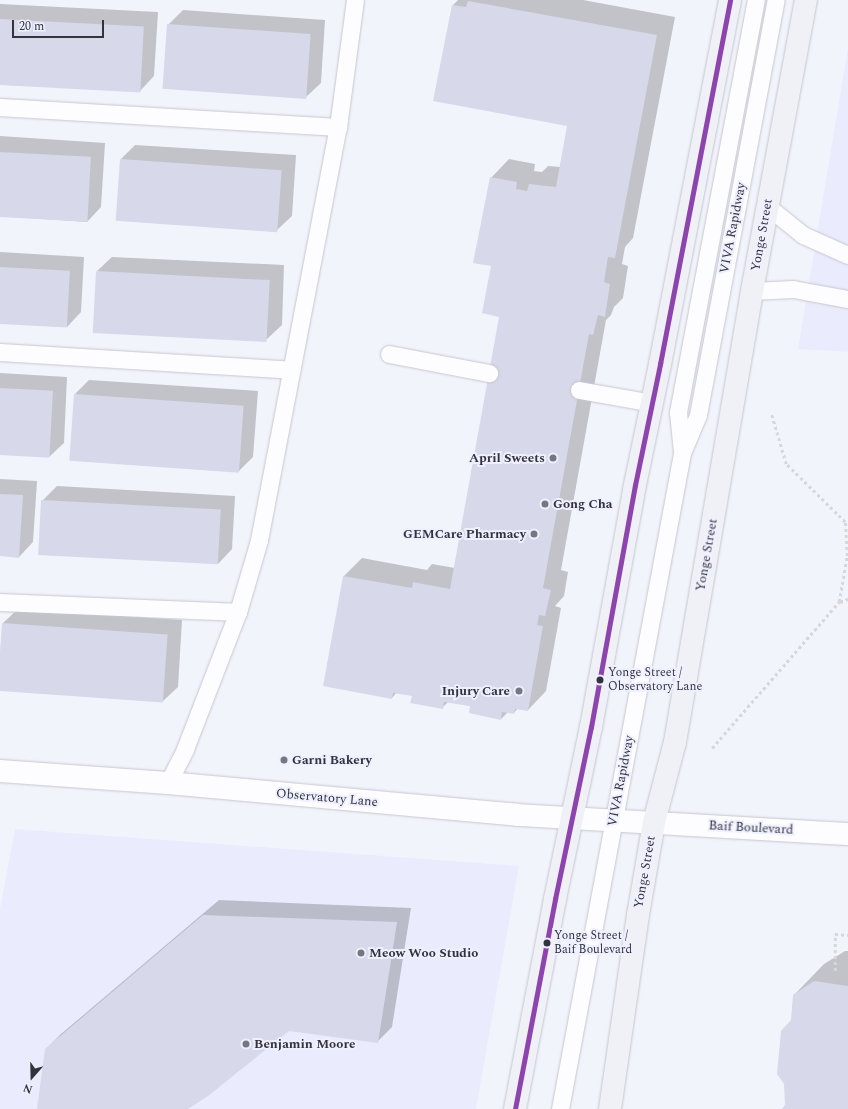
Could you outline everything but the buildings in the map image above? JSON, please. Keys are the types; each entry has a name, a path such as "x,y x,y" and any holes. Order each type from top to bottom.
{"main road":[{"path":"515,1109 591,727 635,485 730,0"},
{"name":"Yonge Street","path":"610,1109 638,915 654,822 675,742 767,206 806,0"}],"street":[{"name":"Observatory Lane","path":"0,771 168,783 518,815 654,822"},
{"name":"Baif Boulevard","path":"654,822 848,834"}],"lane":[{"path":"168,783 185,749 238,612 259,540 338,128 355,0"},
{"name":"VIVA Rapidway","path":"682,454 678,412 756,0"},
{"name":"VIVA Rapidway","path":"560,1109 682,454 698,415 776,0"},
{"path":"0,107 338,128"},
{"path":"767,206 804,235 848,255"},
{"path":"752,291 793,289 848,299"},
{"path":"0,352 291,370"},
{"path":"388,354 489,373"},
{"path":"579,390 652,403"},
{"path":"0,602 238,612"}],"path":[{"path":"712,748 839,602 847,570 846,522 786,464 771,413"},
{"path":"839,602 848,599"},
{"path":"835,971 834,934 848,935"}],"shaded area":[{"path":"848,48 848,352 798,349"},
{"path":"15,829 519,866 476,1109 0,1109 0,908"}],"transit line":[{"path":"515,1109 555,899 591,727 635,485 660,364 730,0"}],"place":[{"name":"April Sweets","path":"553,458"},
{"name":"Gong Cha","path":"545,504"},
{"name":"GEMCare Pharmacy","path":"534,534"},
{"name":"Yonge Street / Observatory Lane","path":"600,680"},
{"name":"Injury Care","path":"519,691"},
{"name":"Garni Bakery","path":"284,760"},
{"name":"Yonge Street / Baif Boulevard","path":"547,943"},
{"name":"Meow Woo Studio","path":"361,953"},
{"name":"Benjamin Moore","path":"246,1044"}]}
